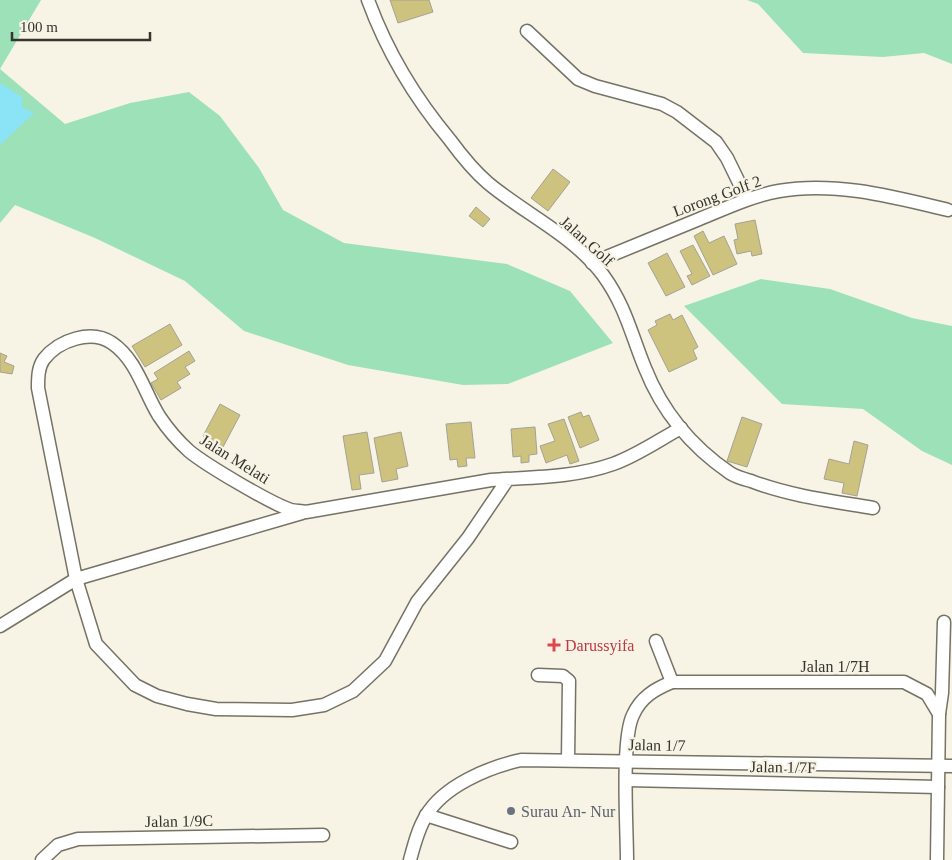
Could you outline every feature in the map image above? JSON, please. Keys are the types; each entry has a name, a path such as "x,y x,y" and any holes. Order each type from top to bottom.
{"street":[{"name":"Jalan Golf","path":"368,0 388,49 406,82 432,119 460,152 486,182 555,231 592,263 618,300 631,325 638,350 657,393 670,415 690,439 731,474 797,496 873,508"},
{"path":"527,31 578,79 595,86 662,104 716,142 727,158 747,199"},
{"name":"Lorong Golf 2","path":"592,263 747,199 780,191 819,188 892,197 948,210"},
{"name":"Jalan Melati","path":"508,478 468,538 417,602 385,661 353,692 324,705 292,710 216,709 187,704 158,696 135,685 96,644 76,579 38,388 38,372 44,359 69,341 86,336 101,337 124,352 132,363 159,416 189,451 267,498 291,510 306,512 508,478 560,476 589,472 614,464 681,428"},
{"path":"0,626 76,579 306,512"},
{"path":"937,860 939,714 942,699 944,622"},
{"path":"656,641 672,682"},
{"path":"538,675 563,676 569,681 568,760"},
{"name":"Jalan 1/7H","path":"627,860 629,724 647,695 672,682 904,682 926,694 939,714"},
{"name":"Jalan 1/7","path":"410,860 426,815 440,800 463,782 483,771 521,760 952,766"},
{"name":"Jalan 1/7F","path":"627,780 938,787"},
{"path":"426,815 511,842"},
{"name":"Jalan 1/9C","path":"42,860 58,845 78,839 323,835"}],"green space":[{"path":"0,0 41,0 0,69"},
{"path":"747,0 952,0 952,64 924,53 883,57 803,53 758,4"},
{"path":"0,69 65,124 130,103 189,92 220,116 259,168 283,210 344,243 507,264 570,291 613,343 508,384 463,385 348,365 244,331 185,281 95,238 15,205 0,223"},
{"path":"761,279 830,289 912,318 952,326 952,465 922,451 863,409 782,404 684,306"}],"water":[{"path":"0,83 22,97 22,107 34,113 0,145"}],"building":[{"path":"390,0 429,0 433,12 398,23"},
{"path":"553,169 570,182 548,211 531,198"},
{"path":"476,207 490,219 483,227 469,216"},
{"path":"755,220 762,254 752,256 751,251 737,254 734,240 738,239 735,224"},
{"path":"703,231 709,243 724,236 737,264 713,275 694,236"},
{"path":"693,245 710,276 692,285 687,276 692,274 680,251"},
{"path":"667,253 685,287 666,296 648,263"},
{"path":"670,314 673,320 682,315 698,347 693,350 697,359 669,372 648,330 657,325 655,321"},
{"path":"170,324 182,345 145,367 132,346"},
{"path":"189,351 195,361 185,367 190,374 177,382 181,388 161,400 151,383 158,379 154,373"},
{"path":"0,353 7,356 4,362 14,366 12,374 0,372"},
{"path":"220,404 240,415 223,447 203,436"},
{"path":"581,412 583,417 589,415 599,440 580,448 568,417"},
{"path":"742,417 762,424 747,467 727,461"},
{"path":"564,419 579,461 570,464 567,455 546,463 540,446 555,441 548,424"},
{"path":"471,422 475,458 466,458 467,466 458,467 457,459 450,460 446,424"},
{"path":"535,427 537,454 529,455 529,462 521,463 521,456 513,457 511,429"},
{"path":"367,432 374,473 359,475 361,489 352,490 343,436"},
{"path":"401,432 408,466 396,469 398,479 382,482 374,438"},
{"path":"854,441 868,445 857,496 842,493 844,483 824,479 829,459 849,464"}],"place":[{"name":"Darussyifa","path":"554,645"},
{"name":"Surau An- Nur","path":"511,811"}]}
